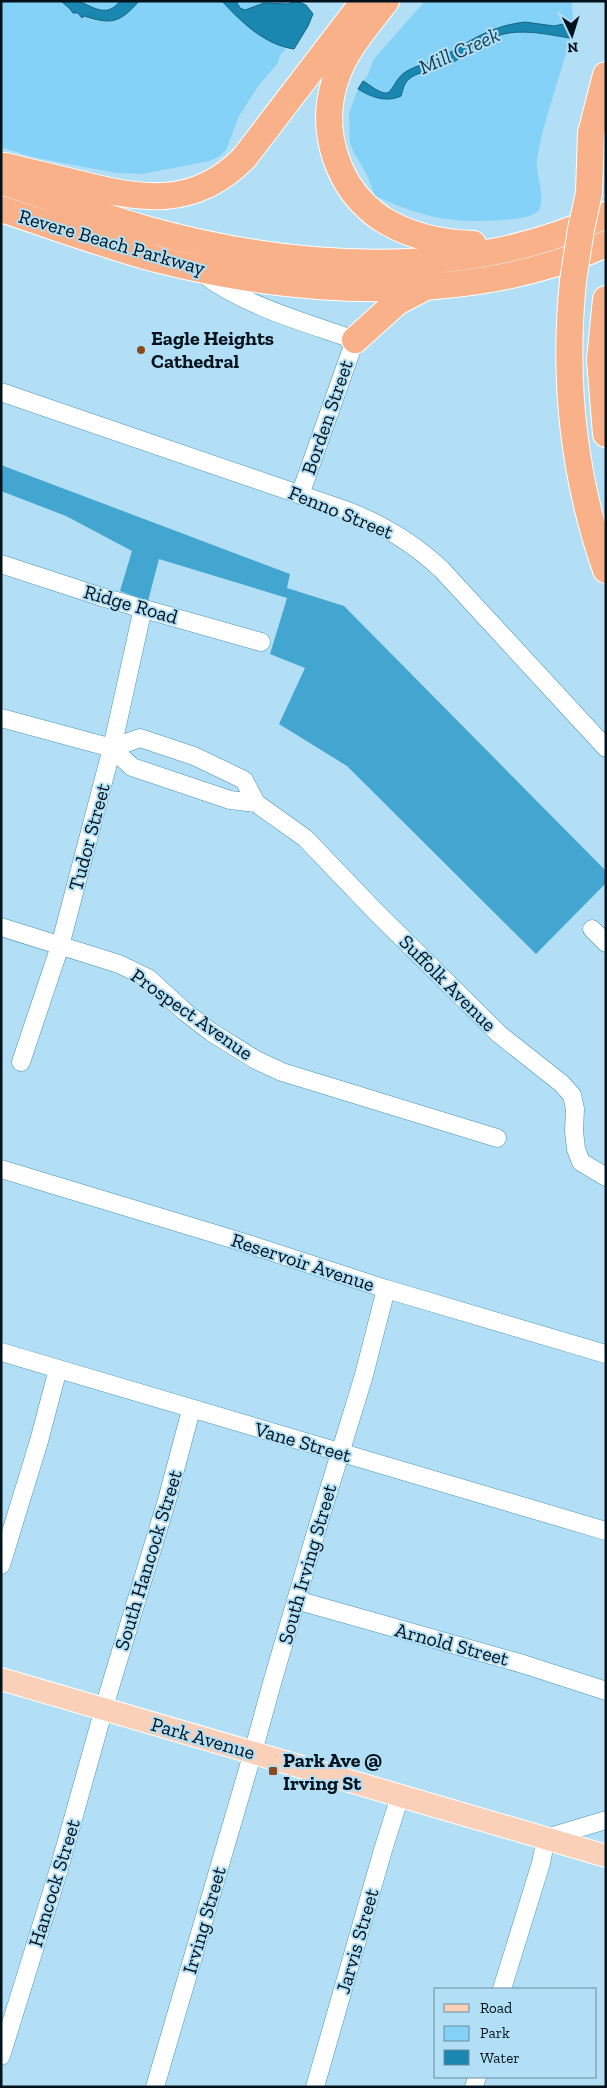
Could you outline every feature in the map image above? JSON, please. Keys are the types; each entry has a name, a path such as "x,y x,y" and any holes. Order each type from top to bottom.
{"highway":[{"path":"1,165 94,188 136,196 175,196 208,185 228,173 244,158 364,1"},
{"path":"386,1 342,63 330,97 328,114 332,149 338,165 356,195 368,208 382,218 405,230 430,239 471,244 516,242 553,237"},
{"path":"589,192 591,133 606,75"},
{"path":"606,140 589,192 578,244 573,281 568,363 571,416 584,495 606,570"},
{"name":"Revere Beach Parkway","path":"1,181 149,230 223,247 300,257 376,261 454,257 504,250 553,237 606,215"},
{"name":"Revere Beach Parkway","path":"1,209 117,248 195,268 255,278 313,284 381,287 432,286 482,280 527,272 574,258 606,244"},
{"path":"355,340 397,302 432,286"},
{"path":"606,299 600,360 606,434"}],"main road":[{"name":"Park Avenue","path":"1,1679 606,1856"}],"street":[{"path":"195,268 226,289 249,300 355,340"},
{"name":"Borden Street","path":"300,495 355,340"},
{"name":"Fenno Street","path":"1,392 300,495 377,524 396,534 424,554 451,579 606,748"},
{"name":"Ridge Road","path":"1,564 261,642"},
{"name":"Tudor Street","path":"21,1062 60,946 112,748 143,608"},
{"name":"Suffolk Avenue","path":"1,718 112,748 132,767 230,800 256,803"},
{"name":"Suffolk Avenue","path":"112,748 140,738 194,756 244,780 256,803 305,838 374,910 499,1034 572,1095 575,1109 574,1131 576,1149 581,1162 606,1177"},
{"name":"Prospect Avenue","path":"1,927 120,964 148,978 210,1032 256,1060 282,1072 497,1138"},
{"path":"592,929 606,943"},
{"name":"Reservoir Avenue","path":"1,1169 242,1242 386,1289 606,1354"},
{"name":"South Irving Street","path":"254,1752 296,1600 364,1375 386,1289"},
{"name":"Vane Street","path":"1,1352 432,1481 606,1530"},
{"path":"1,1565 39,1441 58,1369"},
{"name":"South Hancock Street","path":"105,1710 167,1500 191,1410"},
{"name":"Arnold Street","path":"296,1600 524,1664 606,1691"},
{"name":"Hancock Street","path":"1,2056 105,1710"},
{"name":"Irving Street","path":"154,2087 254,1752"},
{"name":"Jarvis Street","path":"315,2087 400,1796"},
{"path":"502,1988 541,1863 546,1838 606,1820"}],"green space":[{"path":"1,1 60,1 85,17 102,22 117,19 132,9 139,1 222,1 260,34 286,49 239,116 226,150 220,156 210,161 142,174 116,173 32,157 1,147"},
{"path":"80,1 120,1 111,10 103,10"},
{"path":"236,1 295,1 288,4 264,3 245,10 240,8"},
{"path":"425,1 572,1 573,22 554,26 525,22 486,31 440,58 400,75 388,93 363,81 368,75 373,60"},
{"path":"525,32 570,38 537,159 537,171 541,190 539,211 525,217 512,219 484,221 451,220 422,214 375,196 367,175 350,143 349,113 358,89 384,100 403,91 410,78 439,68 493,37"}],"shaded area":[{"path":"1,465 290,574 287,588 344,606 606,871 606,883 536,954 347,766 279,724 305,668 270,654 287,598 159,559 148,601 120,591 132,551 66,516 1,491"}],"water":[{"path":"61,1 79,1 97,9 106,10 111,9 120,1 139,1 120,18 101,21 84,16 82,18 78,13 73,13"},
{"path":"222,1 236,1 240,8 245,10 264,3 288,4 296,1 306,5 313,14 294,49 283,47 263,38 237,17"},
{"name":"Mill Creek","path":"525,22 554,26 573,22 570,38 524,32 499,35 481,44 456,61 412,77 406,83 401,96 395,98 379,98 358,89 363,81 387,93 401,75 408,70 440,58 489,31"}],"place":[{"name":"Eagle Heights Cathedral","path":"141,350"},
{"name":"Park Ave @ Irving St","path":"273,1771"}]}
